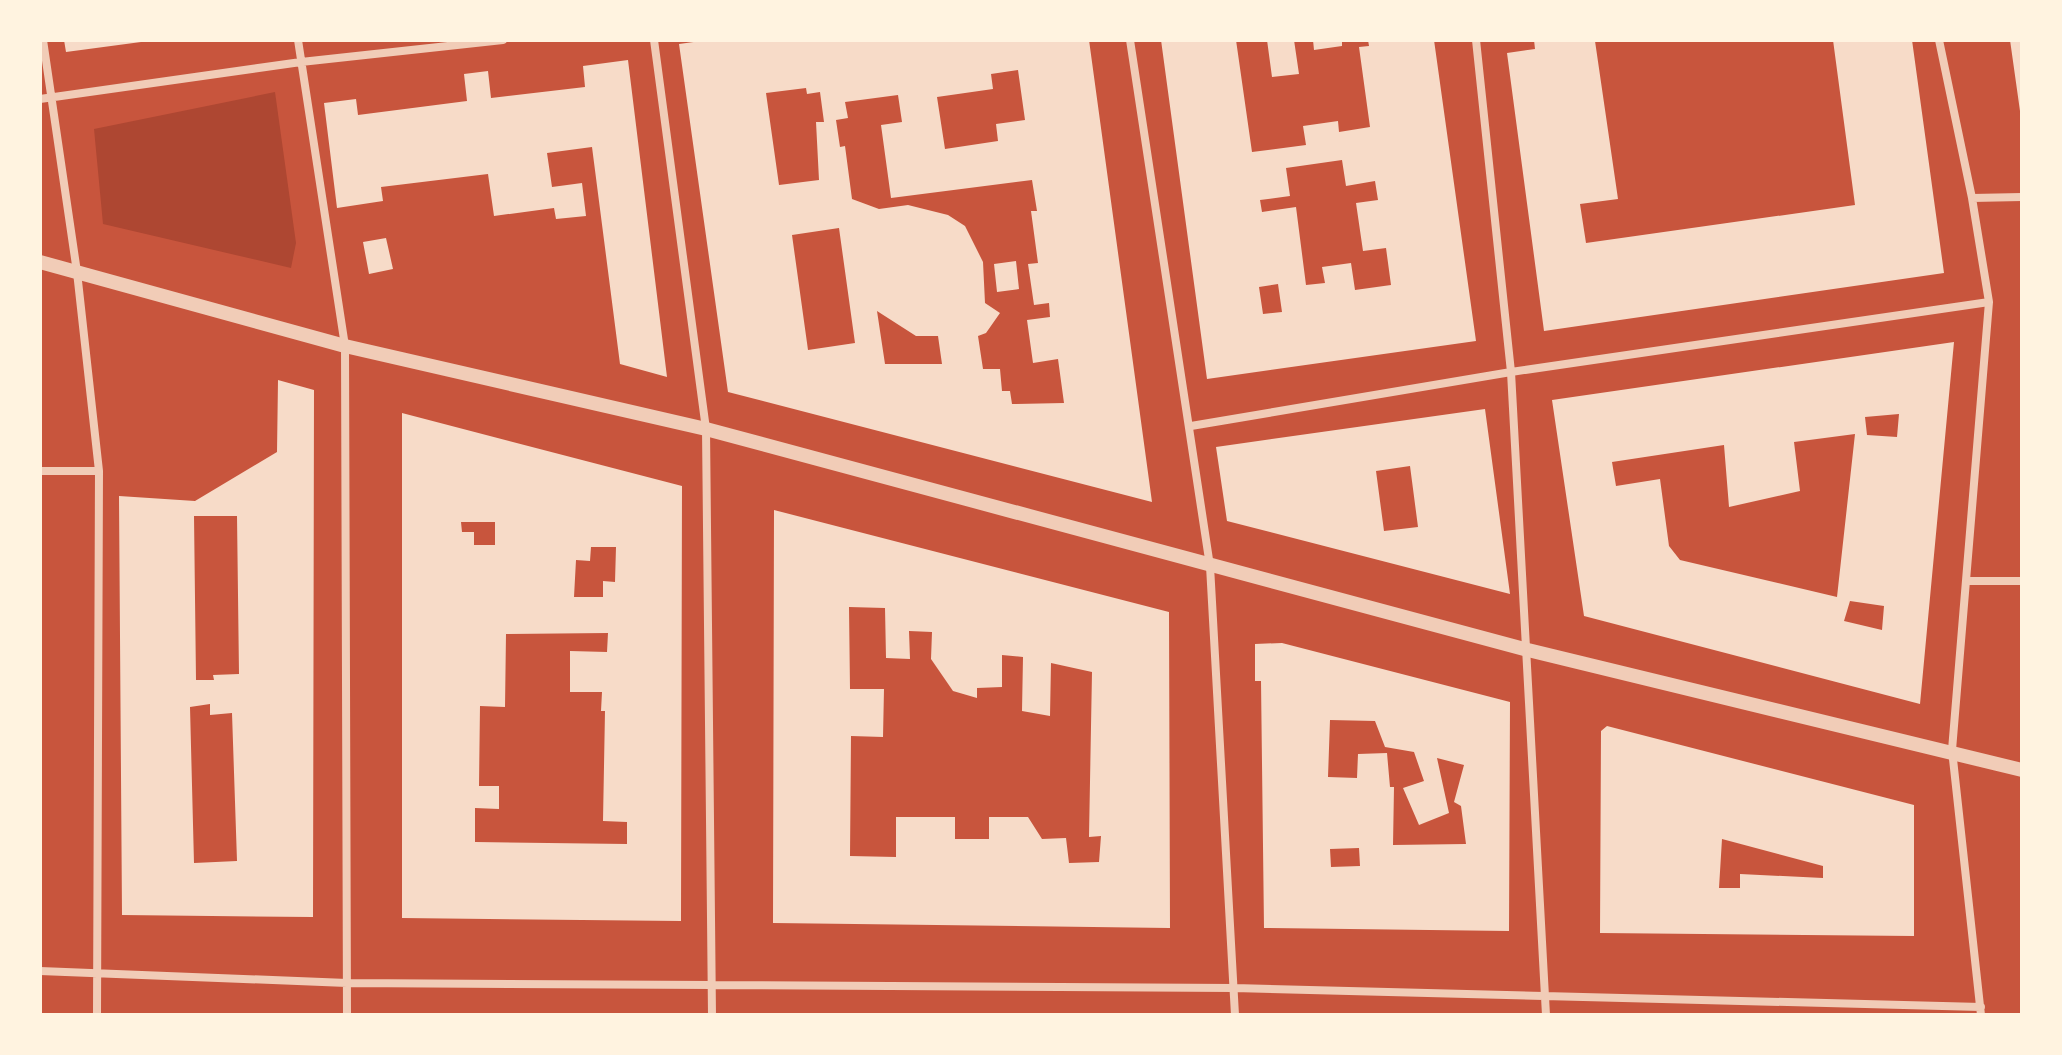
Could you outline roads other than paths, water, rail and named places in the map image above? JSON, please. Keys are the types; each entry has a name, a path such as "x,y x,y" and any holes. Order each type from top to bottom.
{"street":[{"path":"43,40 77,272 99,471 97,1015"},
{"path":"298,40 345,346 347,1015"},
{"path":"40,99 301,62 503,40"},
{"path":"654,40 706,429 712,1015"},
{"path":"1130,40 1210,566 1235,1015"},
{"path":"1476,40 1511,372 1546,1015"},
{"path":"40,971 347,983 1234,988 1981,1011 1952,750 1989,302 1972,198 1939,40"},
{"path":"1972,198 2022,197"},
{"path":"40,262 345,346 706,429 1528,650 1952,750 2022,770"},
{"path":"1191,426 1511,372 1989,302"},
{"path":"40,471 99,471"},
{"path":"1966,581 2022,581"}]}
